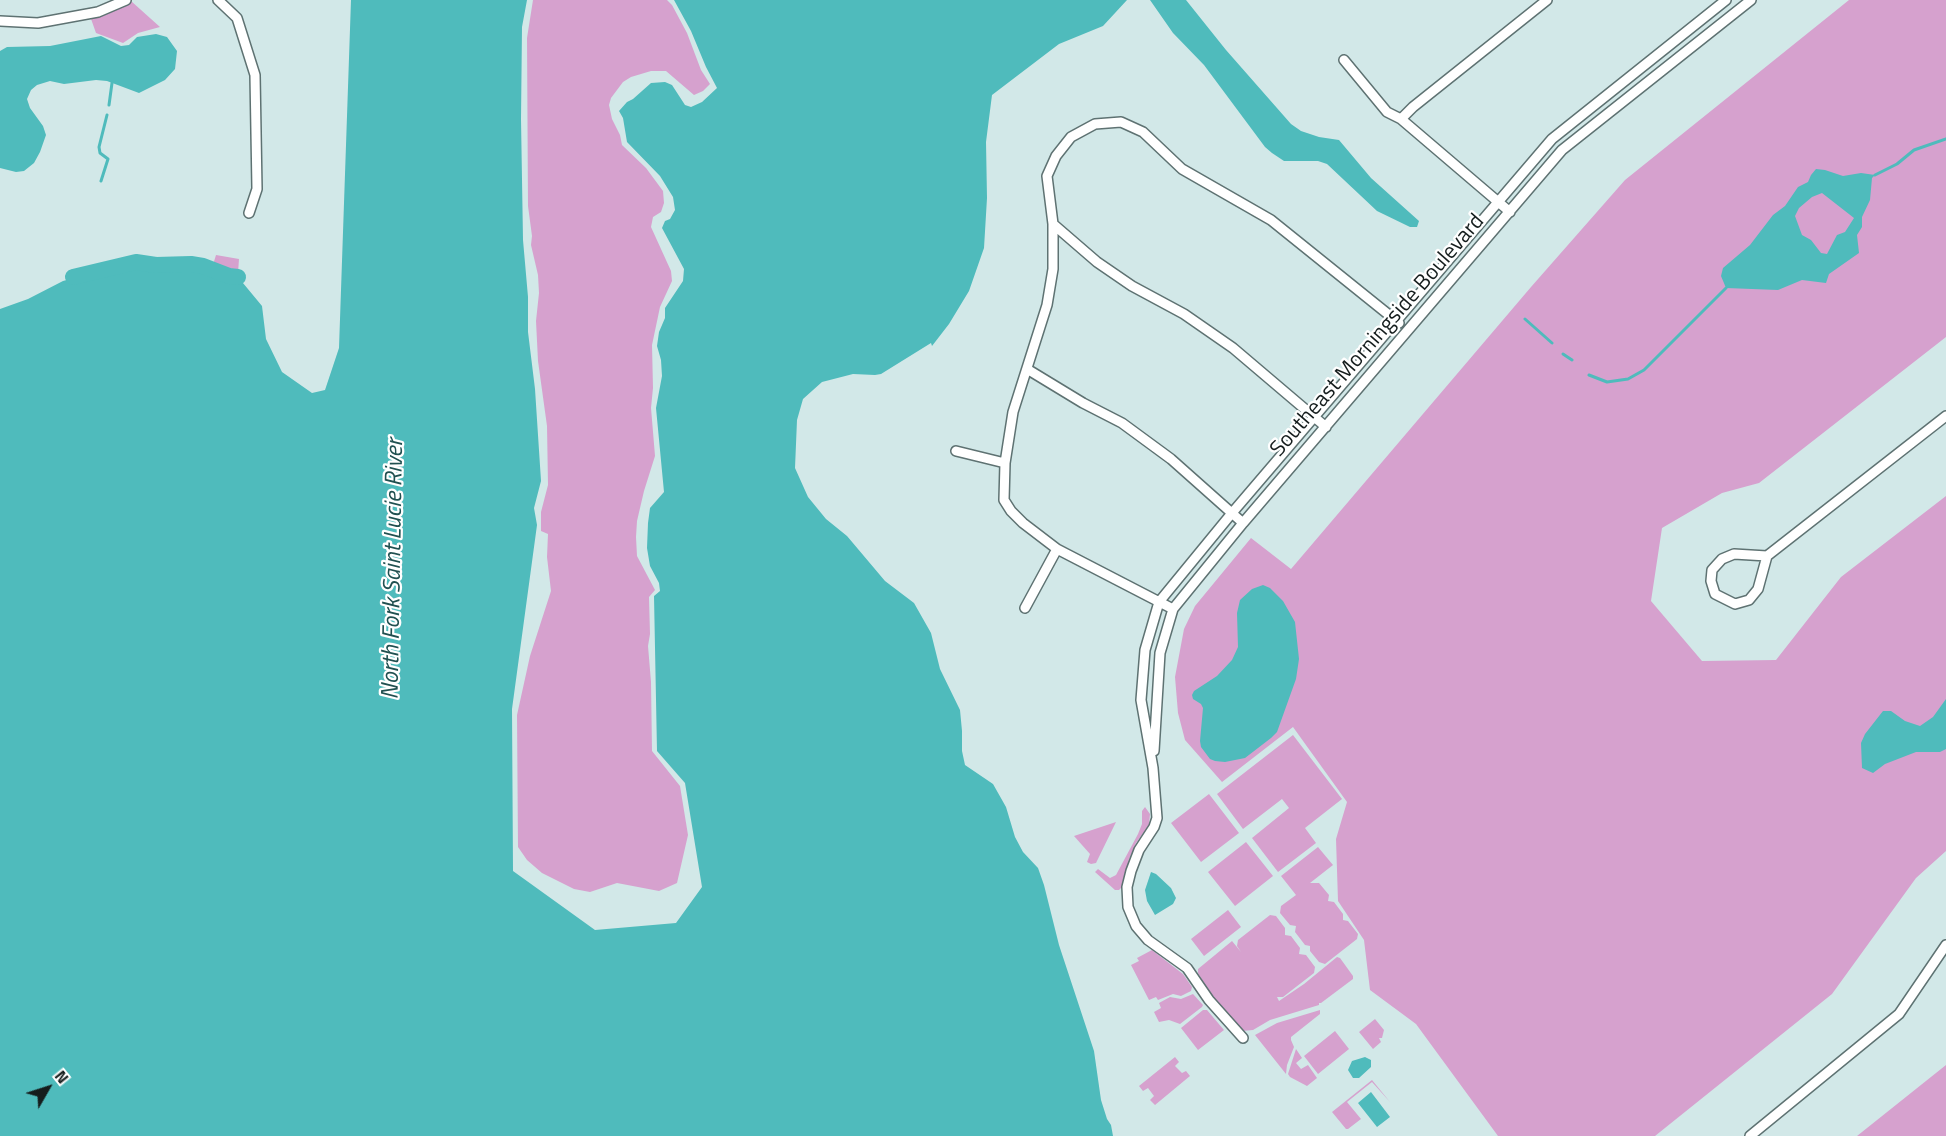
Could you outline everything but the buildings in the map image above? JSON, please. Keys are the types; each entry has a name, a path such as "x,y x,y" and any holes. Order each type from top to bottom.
{"street":[{"path":"0,21 38,23 98,12 126,0"},
{"path":"218,0 237,18 255,75 256,189 249,213"},
{"path":"1401,119 1547,0"},
{"name":"Southeast Morningside Boulevard","path":"1243,1038 1209,1000 1187,968 1148,940 1136,926 1128,907 1127,887 1131,871 1139,850 1157,818 1153,768 1141,699 1145,650 1159,602 1232,513 1552,139 1726,0"},
{"name":"Southeast Morningside Boulevard","path":"1153,768 1160,653 1173,609 1562,150 1751,0"},
{"path":"1708,14 1718,26"},
{"path":"1344,60 1387,112 1401,119 1510,212"},
{"path":"1599,100 1608,112"},
{"path":"1173,609 1057,549 1023,523 1004,500 1005,463 1013,412 1047,305 1053,269 1053,224 1047,176 1056,156 1071,137 1095,124 1122,122 1143,132 1182,169 1271,220 1408,330"},
{"path":"1053,224 1097,262 1132,286 1184,314 1233,348 1326,427"},
{"path":"1027,369 1083,403 1122,423 1171,459 1244,523"},
{"path":"1767,556 1734,554 1722,559 1712,570 1711,581 1715,594 1735,604 1749,600 1758,589 1767,556 1946,416"},
{"path":"956,451 1005,463"},
{"path":"1025,608 1057,549"},
{"path":"1750,1136 1899,1014 1946,945"}],"shaded area":[{"path":"533,0 667,0 687,33 701,70 710,84 703,91 694,95 666,71 651,71 623,82 611,98 609,105 622,145 646,168 663,191 664,203 661,212 653,217 651,227 671,271 672,281 660,307 652,345 651,408 655,456 644,491 636,537 637,556 655,590 649,597 648,646 652,751 680,786 688,835 677,883 659,891 617,883 590,892 574,889 542,873 527,860 518,847 517,715 530,656 551,591 547,557 548,534 541,531 541,512 548,485 547,426 538,361 536,321 538,275 531,245 528,206 527,38"},
{"path":"1849,0 1946,0 1946,337 1759,483 1722,493 1662,528 1651,601 1702,661 1776,660 1841,577 1946,496 1946,851 1916,878 1832,994 1655,1136 1498,1136 1416,1024 1370,990 1364,940 1338,901 1336,839 1347,802 1293,727 1222,782 1185,740 1178,713 1175,677 1184,629 1195,606 1251,538 1291,569 1625,180"},
{"path":"131,1 160,27 138,33 123,43 96,33 90,16"},
{"path":"216,255 239,259 238,273 212,268"},
{"path":"1293,735 1342,799 1305,828 1316,843 1278,872 1252,838 1289,808 1282,799 1243,829 1217,794"},
{"path":"1209,794 1239,833 1201,862 1171,823"},
{"path":"1145,807 1150,814 1149,825 1136,843 1129,859 1123,886 1115,890 1095,872 1098,869 1110,878 1116,875 1138,834 1142,824 1142,811"},
{"path":"1116,822 1096,863 1087,862 1090,854 1074,836"},
{"path":"1246,842 1273,876 1235,906 1208,872"},
{"path":"1318,847 1333,865 1310,883 1319,883 1329,895 1328,901 1334,902 1343,914 1343,920 1348,921 1358,934 1357,939 1325,964 1319,962 1310,951 1310,946 1305,945 1295,932 1296,926 1290,925 1280,913 1281,906 1296,895 1281,876"},
{"path":"1228,910 1241,927 1204,956 1191,939"},
{"path":"1270,915 1276,916 1285,928 1285,935 1291,936 1300,948 1299,954 1306,955 1315,967 1314,973 1283,997 1277,997 1279,1001 1337,957 1340,958 1353,979 1319,1005 1270,1020 1253,1030 1242,1031 1216,1003 1198,973 1198,969 1232,941 1241,952 1237,946 1238,940"},
{"path":"1152,950 1183,974 1192,987 1191,991 1181,996 1173,994 1158,1000 1156,997 1149,1000 1131,965 1139,961 1137,958"},
{"path":"1193,994 1203,1005 1202,1007 1180,1024 1169,1020 1159,1022 1154,1012 1161,1008 1159,1003 1170,997 1181,999"},
{"path":"1203,1010 1207,1010 1224,1030 1198,1050 1181,1028"},
{"path":"1320,1010 1320,1014 1291,1037 1294,1047 1286,1074 1255,1035 1277,1023"},
{"path":"1375,1019 1384,1030 1382,1038 1379,1038 1381,1042 1373,1049 1359,1032"},
{"path":"1335,1031 1349,1049 1318,1074 1304,1056"},
{"path":"1296,1049 1302,1058 1296,1063 1301,1069 1308,1065 1317,1078 1307,1086 1288,1074"},
{"path":"1175,1057 1179,1062 1175,1066 1182,1073 1186,1071 1190,1076 1155,1105 1150,1100 1154,1096 1148,1088 1143,1091 1139,1086"},
{"path":"1946,1065 1946,1136 1857,1136"},
{"path":"1372,1080 1390,1102 1372,1082 1347,1102 1361,1119 1346,1129 1332,1112"}],"water":[{"name":"North Fork Saint Lucie River","path":"351,0 527,0 522,27 523,240 528,297 528,332 535,389 541,481 534,508 537,525 512,709 513,871 595,930 676,923 702,887 685,783 657,751 654,596 660,591 659,583 650,566 647,548 650,508 664,492 656,408 662,376 657,346 659,332 665,318 665,308 683,281 684,269 662,228 675,210 673,197 660,176 627,142 623,118 619,111 651,83 665,82 672,85 685,105 691,107 702,102 717,88 674,0 1127,0 1103,26 1059,44 992,95 986,142 987,198 984,248 969,291 949,324 932,346 931,343 881,374 853,374 822,382 803,399 797,420 795,468 808,497 826,519 847,536 885,581 914,603 931,633 940,669 960,710 965,765 993,784 1006,807 1015,837 1023,852 1038,868 1059,945 1094,1051 1101,1100 1113,1136 0,1136 0,309 28,299 63,281 125,264 136,262 203,266 227,276 238,277 262,306 266,339 282,372 312,393 325,390 339,348"},
{"path":"1150,0 1186,0 1291,124 1301,131 1319,137 1339,140 1371,178 1419,221 1417,227 1410,227 1377,211 1327,164 1318,161 1284,161 1272,153 1265,147 1204,65 1173,33"},
{"path":"156,34 167,37 177,51 175,69 165,80 139,93 107,81 96,80 64,84 50,81 37,85 31,90 27,99 46,135 40,152 34,163 24,171 16,172 0,168 0,51 7,47 50,46 101,36 121,46 129,45 137,37"},
{"path":"1816,169 1843,176 1861,173 1875,175 1872,178 1870,200 1862,217 1862,227 1857,235 1859,253 1829,274 1826,283 1802,280 1778,290 1726,288 1721,276 1723,268 1750,245 1773,215 1785,206 1798,187 1808,182","holes":["1822,193 1854,218 1845,232 1837,235 1827,254 1821,253 1811,240 1802,235 1795,216 1799,208 1812,197"]},
{"path":"1263,585 1270,588 1283,601 1295,622 1299,659 1296,679 1277,732 1245,758 1225,762 1215,761 1210,759 1201,747 1203,708 1193,699 1192,695 1194,691 1217,676 1232,660 1238,647 1237,613 1240,600 1252,589"},
{"path":"1946,699 1946,749 1940,752 1916,752 1885,764 1873,773 1862,768 1861,743 1865,734 1883,711 1891,711 1905,721 1920,726 1933,717"},
{"path":"1151,872 1171,888 1176,898 1173,904 1155,915 1147,901 1145,890"},
{"path":"1365,1057 1371,1060 1371,1067 1359,1078 1353,1078 1348,1070 1352,1061"},
{"path":"1371,1092 1390,1117 1377,1127 1358,1103"}],"waterway":[{"path":"109,105 112,83"},
{"path":"101,181 108,159 100,153 99,147 107,115"},
{"path":"1875,175 1897,164 1914,150 1946,139"},
{"path":"73,277 136,262 156,265 191,264 238,277"},
{"path":"1589,375 1607,382 1628,379 1644,370 1726,288"},
{"path":"1525,319 1552,343"},
{"path":"1563,354 1572,360"}]}
